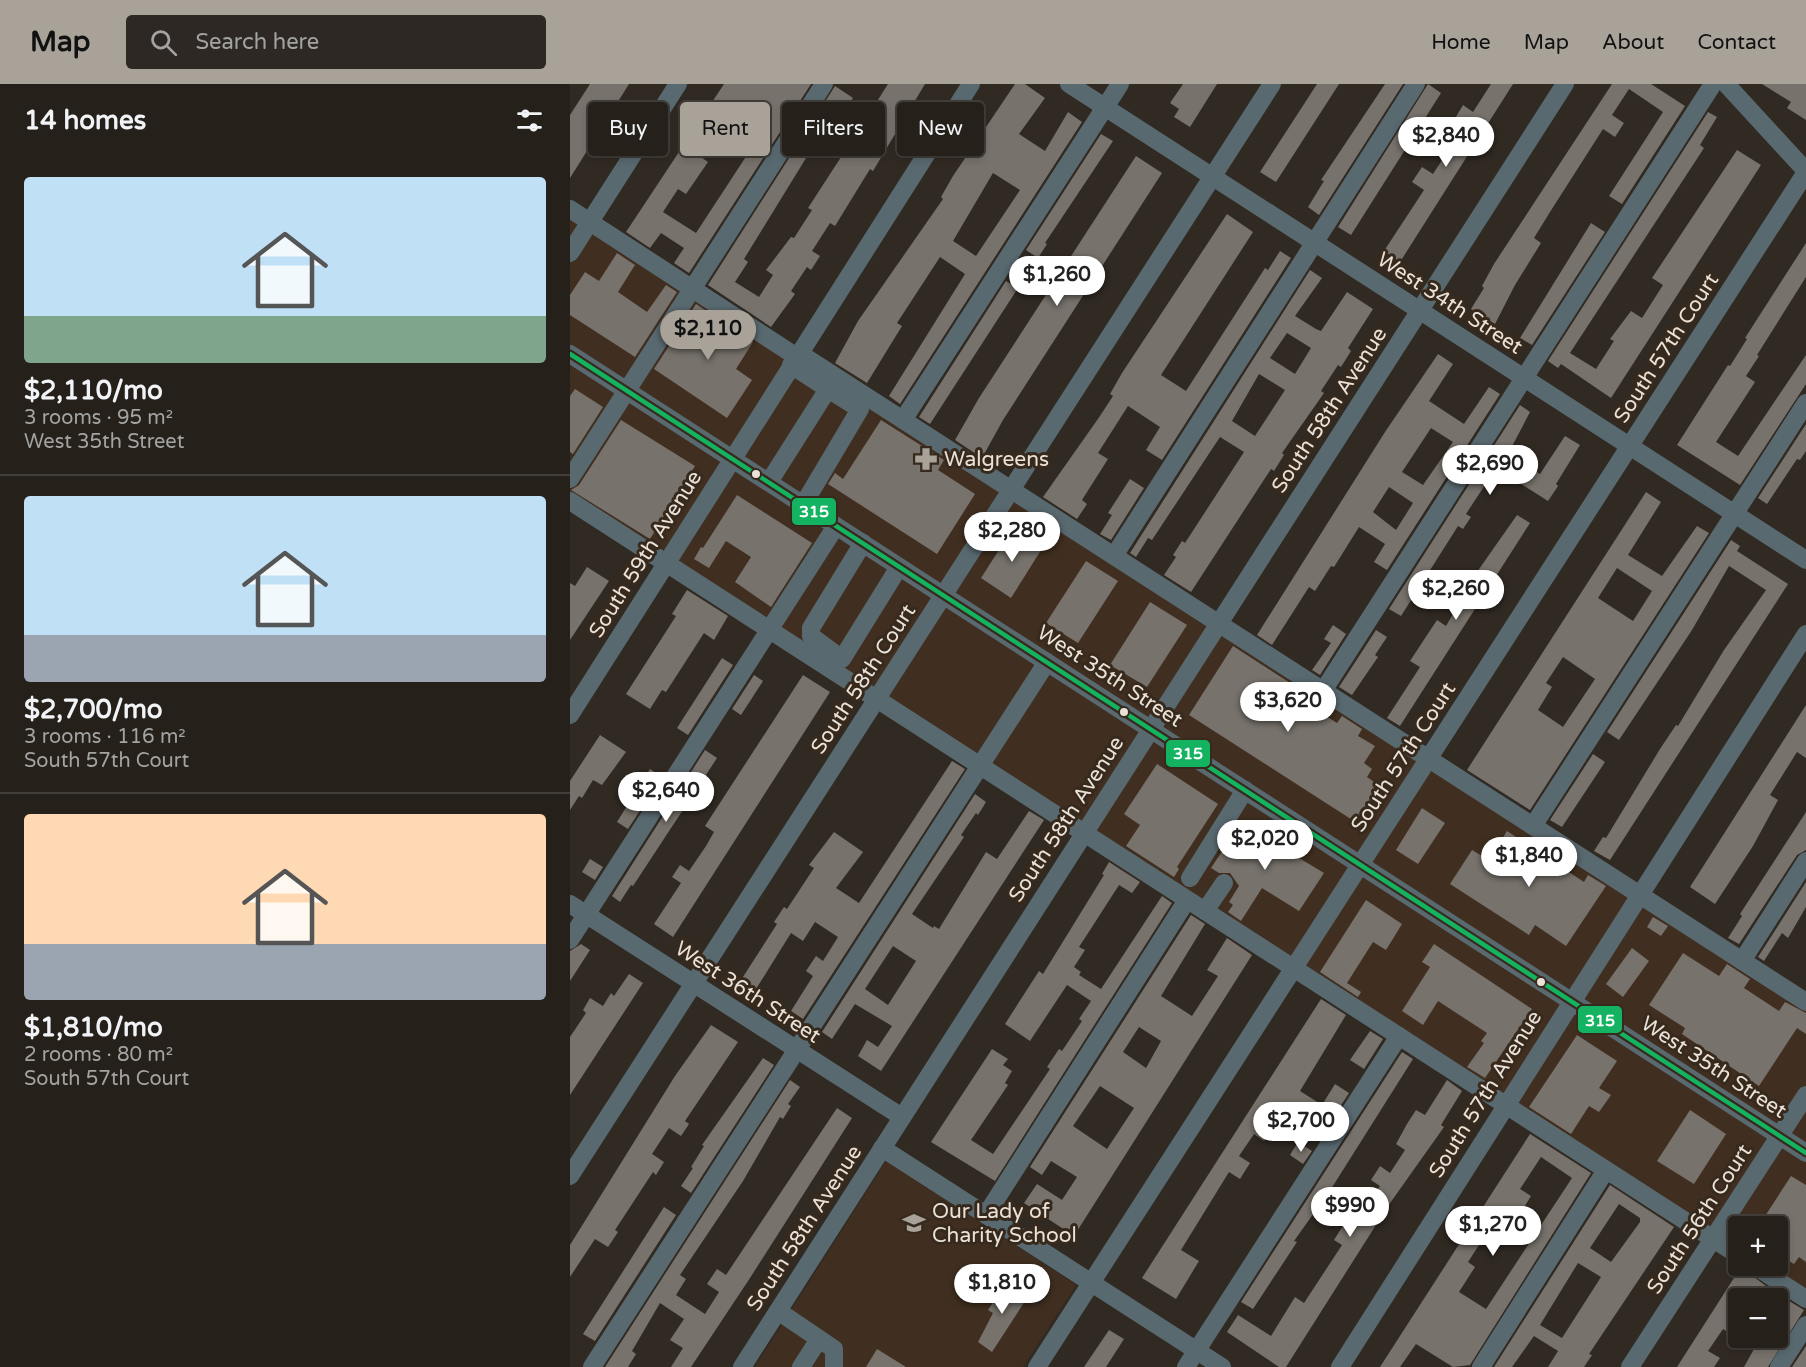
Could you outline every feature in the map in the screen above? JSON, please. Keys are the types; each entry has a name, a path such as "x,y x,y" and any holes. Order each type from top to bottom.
{"street":[{"path":"570,253 678,84"},
{"path":"570,479 824,84"},
{"name":"South 59th Avenue","path":"570,715 971,84"},
{"name":"West 34th Street","path":"1069,84 1806,560"},
{"path":"903,420 1120,84"},
{"name":"South 58th Court","path":"570,1176 1272,84"},
{"path":"1114,556 1416,84"},
{"name":"South 58th Avenue","path":"742,1367 1565,84"},
{"path":"1323,691 1713,84"},
{"path":"1726,84 1806,172"},
{"name":"South 57th Court","path":"1037,1367 1806,172"},
{"path":"570,209 796,358 903,420 1806,1002"},
{"name":"West 35th Street","path":"570,354 1806,1153"},
{"path":"796,358 828,389 860,409 803,504"},
{"path":"768,482 828,389"},
{"path":"1533,826 1806,403"},
{"path":"570,501 1728,1249"},
{"path":"570,940 836,526"},
{"path":"863,543 811,628 811,636 842,659 899,567"},
{"name":"South 57th Avenue","path":"1340,1367 1806,634"},
{"path":"592,1367 1047,662"},
{"path":"1190,878 1245,790"},
{"path":"1742,960 1806,861"},
{"path":"1205,911 1224,883"},
{"path":"986,1215 1187,900"},
{"name":"West 36th Street","path":"570,904 902,1117"},
{"path":"1186,1367 1399,1036"},
{"name":"South 56th Court","path":"1630,1367 1806,1095"},
{"path":"882,1148 1222,1367"},
{"path":"1481,1367 1606,1170"},
{"path":"1770,1276 1806,1299"},
{"path":"778,1311 834,1349 834,1367"},
{"path":"1779,1367 1806,1325"},
{"path":"801,1367 819,1339"}],"shaded area":[{"path":"570,202 1806,996 1806,1295 1777,1276 1788,1276 1788,1216 1728,1216 1728,1245 570,498"},
{"name":"Our Lady of Charity School","path":"886,1161 1076,1285 1023,1367 755,1367"}],"building":[{"path":"590,84 629,84 618,102 588,102 588,149 570,178 570,115"},
{"path":"724,84 811,84 799,102 782,102 782,129 770,148 770,102 735,102 732,100 731,102 712,102"},
{"path":"888,84 925,84 914,102 897,102 897,131 885,151 885,102 877,102"},
{"path":"1015,84 1025,84 1045,98 1019,134 1045,151 1068,112 1082,122 900,404 889,396 965,274 940,257 897,323 902,326 867,383 835,363 858,321 943,199 941,197 966,156 984,156 984,130","holes":["993,173 1020,190 976,256 953,241"]},
{"path":"1183,84 1217,84 1190,127 1174,117 1179,109 1170,103"},
{"path":"1317,84 1339,84 1276,182 1260,172"},
{"path":"1385,84 1403,84 1319,215 1308,207 1324,181 1321,180"},
{"path":"1428,84 1441,93 1351,235 1338,227"},
{"path":"1491,84 1513,84 1400,262 1384,251 1424,190 1412,182 1422,167 1433,174 1463,128 1453,122 1463,105 1473,112"},
{"path":"1612,84 1651,84 1685,106 1622,204 1609,196 1663,112 1629,89 1612,115 1624,123 1615,137 1603,129 1534,238 1541,243 1515,285 1495,324 1471,309 1484,288 1482,286 1494,264"},
{"path":"1762,84 1806,84 1806,120 1787,108 1791,102"},
{"path":"835,86 853,98 851,102 825,102"},
{"path":"1708,112 1717,117 1700,145 1704,148 1570,353 1596,369 1614,341 1610,339 1631,311 1642,318 1663,285 1652,278 1737,150 1761,165 1611,398 1561,364 1558,368 1548,361"},
{"path":"1101,134 1113,141 1045,243 1047,244 1038,258 1026,250"},
{"path":"680,150 680,156 699,156 708,162 686,194 678,189 663,212 696,233 746,156 765,156 689,273 674,263 684,248 661,233 650,248 626,232"},
{"path":"790,156 807,156 744,259 748,262 735,282 759,297 773,275 766,270 791,237 794,238 812,210 808,208 842,156 882,156 873,171 870,169 835,226 830,223 812,251 820,256 811,270 807,267 791,291 795,294 771,327 708,285"},
{"path":"1136,156 1162,173 1003,420 982,458 955,440 979,398"},
{"path":"1227,214 1253,232 1161,375 1186,391 1265,268 1268,270 1280,251 1291,258 1162,460 1146,450 1160,427 1128,406 1098,453 1108,459 1082,500 1087,504 1077,519 1043,497 1100,416 1113,396 1110,394 1122,373"},
{"path":"1591,223 1605,232 1532,345 1520,338"},
{"path":"1806,243 1806,277 1757,355 1759,356 1746,376 1755,382 1716,442 1738,456 1806,355 1806,384 1740,485 1677,445 1728,365 1730,366 1747,339 1745,338"},
{"path":"617,253 635,265 618,292 647,312 666,285 677,292 635,357 570,315 570,295 585,272 599,281"},
{"path":"1310,270 1322,278 1295,316 1316,329 1321,331 1347,292 1373,309 1348,348 1351,351 1341,367 1338,365 1321,391 1324,393 1282,453 1284,455 1274,471 1271,469 1191,592 1164,575 1176,557 1173,555 1182,541 1185,543 1244,452 1220,437 1152,540 1148,538 1136,557 1130,553","holes":["1287,333 1311,348 1295,374 1270,358","1259,374 1285,390 1255,436 1232,421"]},
{"path":"1006,281 1018,288 930,424 919,417"},
{"path":"696,304 753,342 736,369 752,380 727,418 654,369"},
{"path":"1438,354 1453,364 1429,401 1464,424 1489,387 1500,394 1387,570 1374,562 1385,544 1359,527 1334,567 1331,566 1315,591 1309,587 1272,645 1257,635 1385,432","holes":["1431,428 1453,442 1423,485 1402,472","1389,487 1413,503 1396,530 1373,512"]},
{"path":"575,389 603,407 573,454 570,452 570,396"},
{"path":"1520,405 1530,412 1508,454 1540,474 1565,436 1580,445 1556,484 1558,486 1548,501 1518,482 1520,479 1498,465 1466,514 1471,517 1463,529 1458,526 1401,616 1389,609"},
{"path":"621,420 695,466 650,539 571,490 579,485"},
{"name":"Walgreens","path":"881,420 944,460 938,470 975,494 937,554 828,484 835,473 843,479"},
{"path":"1806,424 1806,451 1800,460 1797,459 1767,504 1758,498"},
{"path":"1130,479 1144,488 1111,540 1100,534 1112,515 1108,513"},
{"path":"1646,492 1661,502 1628,555 1662,576 1697,526 1709,533 1530,810 1467,770","holes":["1617,568 1652,591 1633,621 1598,598","1563,657 1595,679 1563,727 1538,710 1552,687 1546,683"]},
{"path":"737,495 812,543 771,607 735,582 751,557 726,541 709,568 694,559"},
{"path":"1517,515 1530,523 1400,726 1387,718 1420,667 1410,661 1437,620 1446,626 1477,572"},
{"path":"1013,528 1043,547 1011,598 981,578"},
{"path":"1731,540 1740,546 1737,551 1788,584 1610,860 1594,851 1603,837 1606,838 1660,749 1676,725 1678,726 1724,650 1766,590 1729,566 1692,630 1619,740 1607,732"},
{"path":"1086,561 1118,581 1078,643 1046,623"},
{"path":"587,567 609,581 570,640 570,583 575,586"},
{"path":"687,590 728,616 714,640 704,633 666,692 662,690 650,709 626,694 676,616 672,614"},
{"path":"1150,602 1187,625 1147,687 1110,665"},
{"path":"1333,625 1346,634 1320,675 1312,670 1331,643 1324,639"},
{"path":"1376,630 1387,637 1375,655 1378,657 1352,695 1339,687"},
{"path":"1233,646 1315,699 1310,706 1337,723 1342,716 1362,729 1358,736 1375,746 1364,763 1372,769 1367,777 1380,786 1357,823 1189,715"},
{"path":"722,658 733,665 688,735 677,728"},
{"path":"754,675 763,681 741,715 732,709"},
{"path":"803,675 830,692 673,937 654,924 681,883 672,877 680,865 689,871 706,846 714,832 705,826"},
{"path":"1806,705 1806,758 1797,752 1770,795 1778,800 1753,846 1715,904 1690,887"},
{"path":"600,735 626,752 602,785 593,780 582,798 579,796 570,810 570,781"},
{"path":"705,750 717,758 633,886 631,885 620,902 612,896"},
{"path":"1593,754 1605,762 1562,827 1550,820"},
{"path":"952,761 965,769 803,1019 791,1011 813,976 806,971 816,956 823,961 838,937 815,922 803,941 791,933 756,989 741,980 777,924 774,922 784,907 787,909 814,868 809,865 834,832 863,852 836,888 859,903"},
{"path":"1157,764 1218,804 1177,867 1179,869 1174,877 1126,846 1140,825 1124,814"},
{"path":"650,769 662,777 628,829 617,822"},
{"path":"975,794 986,802 961,835 964,837 912,914 933,928 934,926 939,929 986,852 997,859 1029,811 1044,820 881,1071 858,1056 867,1040 878,1047 892,1026 855,1004 832,1039 822,1032","holes":["893,946 916,961 888,1005 865,989"]},
{"path":"1422,808 1445,823 1418,864 1396,850"},
{"path":"1806,812 1806,850 1797,855 1739,944 1728,938 1742,916 1740,914"},
{"path":"1241,823 1324,873 1299,911 1262,888 1241,921 1228,912 1233,905 1229,902 1239,886 1230,873 1219,873 1211,868"},
{"path":"1507,831 1530,846 1533,841 1556,855 1552,861 1584,882 1588,875 1606,886 1566,946 1535,925 1529,935 1450,884 1472,850 1489,860"},
{"path":"590,859 603,867 595,880 582,872"},
{"path":"1109,862 1140,882 1132,893 1119,885 1079,947 1085,950 1074,967 1081,972 1079,975 1101,989 1162,896 1172,903 995,1181 931,1142 992,1049 1008,1059 1003,1065 1012,1071 1005,1083 1008,1085 971,1140 993,1154 1050,1069 1047,1067 1059,1049 1062,1051 1082,1021 1079,1019 1091,1001 1067,985 1030,1041 1005,1024 1039,971 1043,974 1104,875 1102,874"},
{"path":"1806,882 1806,907 1788,938 1782,933 1764,961 1758,957"},
{"path":"1366,900 1402,924 1386,950 1373,942 1347,983 1361,992 1358,997 1320,972"},
{"path":"1191,915 1205,924 1161,996 1192,1016 1218,976 1207,970 1227,938 1252,955 1074,1236 1024,1203 1037,1184 1062,1200 1077,1177 1051,1161 1042,1175 1030,1167","holes":["1139,1027 1161,1041 1146,1068 1123,1052","1100,1086 1134,1108 1107,1149 1073,1126"]},
{"path":"1653,917 1668,926 1661,936 1647,927"},
{"path":"581,944 590,950 570,981 570,951"},
{"path":"1434,944 1532,1009 1485,1078 1467,1067 1484,1043 1481,1041 1487,1033 1438,1001 1423,1025 1402,1011 1430,967 1422,962"},
{"path":"1632,948 1649,961 1623,997 1606,984"},
{"path":"1683,953 1719,976 1727,964 1750,979 1744,988 1779,1011 1785,1002 1806,1013 1806,1034 1797,1028 1759,1086 1682,1034 1685,1028 1649,1005"},
{"path":"629,974 643,983 570,1095 570,1037 586,1013 583,1010 590,998 603,1006 611,993 614,996"},
{"path":"1321,999 1346,1015 1300,1091 1322,1105 1335,1084 1349,1093 1327,1127 1292,1104 1264,1141 1254,1134 1239,1156 1250,1163 1240,1179 1229,1172 1181,1250 1199,1261 1176,1299 1142,1278"},
{"path":"711,1025 738,1042 685,1121 689,1124 681,1136 669,1128 652,1154 664,1162 656,1175 653,1172 615,1230 618,1232 608,1247 595,1239 570,1277 570,1245 675,1076"},
{"path":"1370,1031 1383,1039 1364,1069 1350,1060"},
{"path":"1577,1035 1617,1061 1599,1088 1611,1095 1599,1112 1589,1106 1571,1134 1529,1107"},
{"path":"1402,1052 1413,1059 1331,1189 1294,1241 1297,1242 1253,1309 1241,1302"},
{"path":"763,1058 774,1065 691,1193 681,1186 693,1168 691,1167 704,1146 702,1145"},
{"path":"790,1080 800,1087 788,1104 791,1106 783,1119 780,1117 743,1181 680,1275 686,1279 676,1295 705,1314 719,1292 707,1284 717,1269 726,1275 837,1108 852,1118 750,1278 691,1367 671,1367 683,1348 670,1340 684,1319 660,1303 632,1351 636,1354 628,1367 605,1367"},
{"path":"1447,1080 1462,1091 1441,1125 1444,1127 1388,1206 1286,1367 1279,1367 1227,1332 1238,1315 1271,1336 1295,1297 1304,1303 1342,1245 1334,1240 1344,1224 1342,1223 1351,1209 1360,1215 1380,1186 1371,1180 1380,1166 1390,1173 1405,1150 1396,1144 1416,1110 1425,1115"},
{"path":"1690,1110 1726,1134 1694,1184 1657,1161"},
{"path":"1530,1134 1591,1173 1470,1365 1453,1367 1416,1344 1400,1367 1380,1367","holes":["1541,1157 1572,1178 1486,1309 1459,1292 1475,1267 1468,1262 1490,1228 1501,1235 1517,1209 1521,1212 1531,1196 1520,1189"]},
{"path":"1298,1142 1312,1151 1303,1164 1290,1155"},
{"path":"1791,1176 1806,1185 1806,1262 1799,1257 1794,1264 1788,1260 1788,1216 1765,1216"},
{"path":"1610,1185 1674,1227 1589,1354 1592,1355 1584,1367 1548,1367 1558,1351 1534,1336 1512,1367 1494,1367","holes":["1619,1204 1640,1218 1640,1222 1611,1262 1590,1248","1578,1263 1601,1277 1562,1338 1540,1325"]},
{"path":"664,1207 676,1215 595,1341 583,1334"},
{"path":"1735,1276 1753,1276 1766,1286 1765,1288 1728,1288 1728,1332 1723,1329 1708,1351 1720,1358 1714,1367 1677,1367"},
{"path":"1007,1281 1029,1295 992,1352 978,1342 993,1313 988,1310"},
{"path":"1789,1301 1804,1310 1788,1335"},
{"path":"1109,1330 1124,1339 1106,1367 1084,1367"},
{"path":"1806,1346 1806,1367 1792,1367"},
{"path":"1752,1348 1780,1348 1768,1367 1744,1367 1754,1349"},
{"path":"877,1349 906,1367 866,1367"}],"transit line":[{"name":"315","path":"570,354 1806,1153"}],"place":[{"name":"Walgreens","path":"926,459"},
{"name":"Our Lady of Charity School","path":"914,1223"}]}
